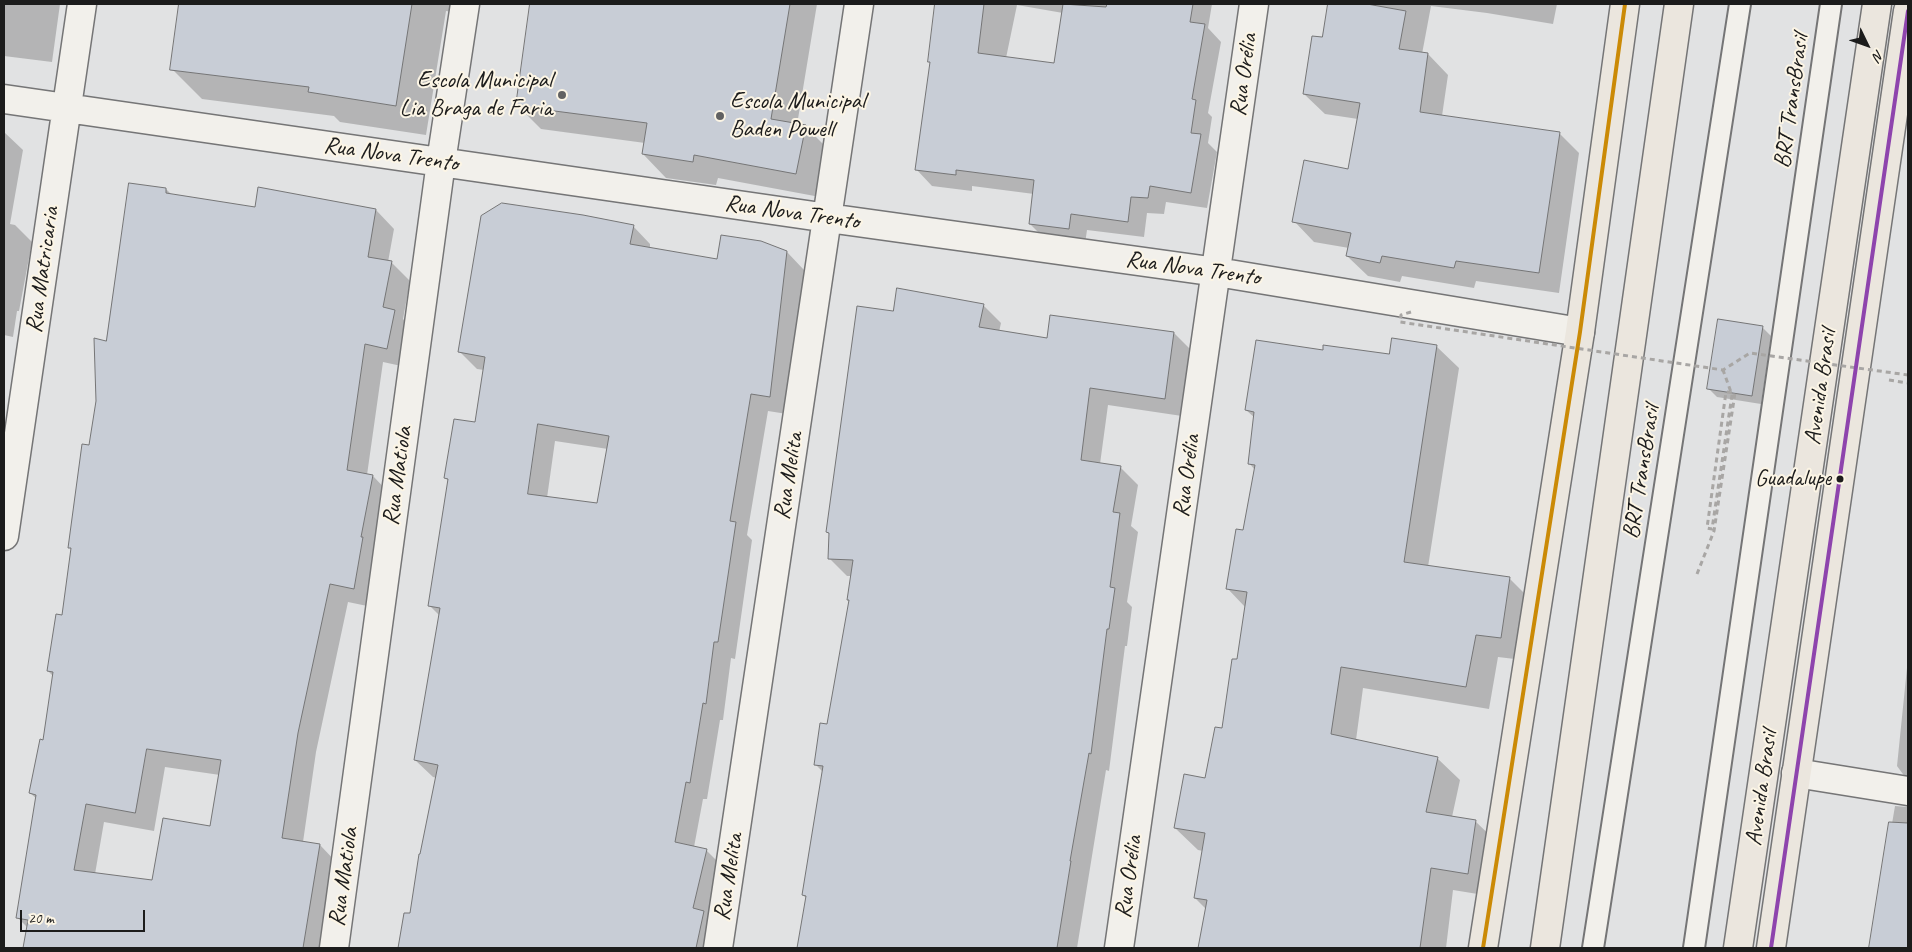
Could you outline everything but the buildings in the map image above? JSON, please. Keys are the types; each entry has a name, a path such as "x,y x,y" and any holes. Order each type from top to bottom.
{"main road":[{"path":"1483,948 1580,332 1624,4"},
{"path":"1545,948 1679,4"},
{"name":"Avenida Brasil","path":"1738,948 1877,4"},
{"name":"Avenida Brasil","path":"1770,948 1856,375 1908,11"}],"street":[{"name":"Rua Matricaria","path":"4,536 8,476 82,4"},
{"name":"Rua Matiola","path":"334,948 441,162 465,4"},
{"name":"Rua Melita","path":"718,948 859,4"},
{"name":"Rua Orélia","path":"1119,948 1254,4"},
{"name":"Rua Nova Trento","path":"4,98 828,218 1217,272 1580,332"},
{"path":"1796,773 1908,791"}],"lane":[{"name":"BRT TransBrasil","path":"1593,948 1740,4"},
{"name":"BRT TransBrasil","path":"1694,948 1831,4"}],"path":[{"path":"1411,312 1401,315 1400,322 1722,370 1750,353 1908,375"},
{"path":"1697,574 1714,530 1736,393 1726,392 1707,528 1712,529 1732,395 1730,388 1722,370"}],"transit line":[{"path":"1483,948 1580,332 1625,4"},
{"path":"1771,948 1908,11"}],"place":[{"name":"Escola Municipal Lia Braga de Faria","path":"562,95"},
{"name":"Escola Municipal Baden Powell","path":"720,116"},
{"name":"Guadalupe","path":"1840,479"}]}
